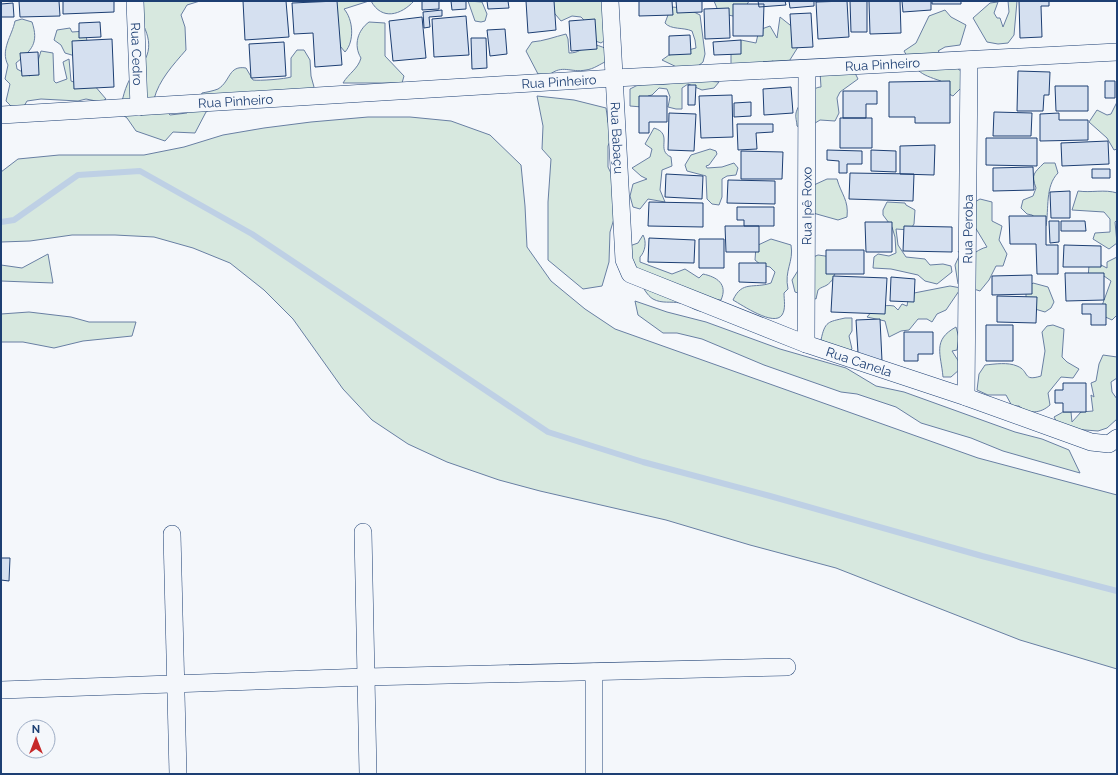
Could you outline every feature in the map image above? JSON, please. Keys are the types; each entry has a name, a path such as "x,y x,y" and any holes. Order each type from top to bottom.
{"street":[{"name":"Rua Cedro","path":"135,1 140,107"},
{"name":"Rua Babaçu","path":"610,1 624,260 630,274"},
{"name":"Rua Pinheiro","path":"1,115 614,78 1117,52"},
{"name":"Rua Peroba","path":"966,397 969,60"},
{"name":"Rua Ipê Roxo","path":"806,344 807,69"},
{"name":"Rua Canela","path":"630,274 806,344 966,397 1091,442 1109,444 1117,438"},
{"path":"363,532 368,774"},
{"path":"172,534 178,774"},
{"path":"1,690 366,677 787,667"},
{"path":"594,672 594,774"}],"shaded area":[{"path":"128,1 200,1 187,5 181,15 185,27 186,50 171,67 159,85 154,99 170,115 187,113 200,99 202,93 218,89 236,69 246,68 253,80 272,80 291,77 291,58 297,50 304,50 310,60 311,76 314,87 309,91 212,108 206,112 195,133 173,132 165,141 136,131 127,118 120,113 124,93 132,75 145,60 149,48 147,33 144,26"},
{"path":"323,1 369,1 344,9 349,18 352,30 350,42 345,52 331,35 322,7"},
{"path":"371,1 414,1 403,10 392,14 381,11 375,7"},
{"path":"468,1 482,2 487,14 485,21 475,21"},
{"path":"549,1 605,1 608,38 601,43 590,39 588,24 581,17 572,16 561,21 550,8"},
{"path":"714,1 749,1 742,13 733,16 719,13"},
{"path":"1008,1 1017,1 1014,35 1008,43 998,44 987,42 973,18 990,3 998,2 994,13 997,18 1000,18 1003,27 1009,12"},
{"path":"671,7 686,8 700,15 705,54 703,62 692,71 683,70 662,60 669,55 696,48 692,31 670,27 665,23"},
{"path":"945,10 951,17 966,25 960,45 945,47 938,51 964,74 963,86 953,96 945,92 941,81 919,71 904,51 916,43 929,16"},
{"path":"780,17 795,29 798,47 788,63 778,65 773,61 742,70 731,69 731,47 741,40 756,43 759,30 770,26 777,38"},
{"path":"22,19 32,22 35,35 33,46 16,63 17,69 30,76 35,70 41,51 53,53 54,81 56,83 67,79 63,62 69,59 71,81 82,85 94,85 106,99 101,102 86,99 78,101 41,99 27,101 23,108 11,106 6,101 10,84 5,79 8,65 5,54 7,43 15,21"},
{"path":"369,22 385,23 385,56 404,76 402,83 343,83 360,62 361,58 357,48 358,38 362,29"},
{"path":"70,28 72,32 86,31 87,44 75,56 65,53 61,45 54,40 57,30"},
{"path":"566,34 569,53 579,51 585,46 589,45 599,46 607,49 607,61 594,68 586,70 580,71 563,69 549,75 538,74 526,51 532,42"},
{"path":"820,72 855,73 858,79 840,92 837,98 839,113 835,121 820,120 804,130 797,126 797,109 809,93 821,87"},
{"path":"682,79 719,82 714,88 702,90 688,84 682,88 682,109 668,107 670,97 667,89 659,88 652,95 648,96 642,107 630,106 630,89 643,84 669,84"},
{"path":"537,96 574,100 606,108 608,122 613,134 608,146 608,167 617,186 616,212 610,232 609,262 602,286 583,289 548,260 548,202 551,159 542,149 543,126"},
{"path":"1117,102 1117,149 1114,150 1107,138 1089,122 1097,110 1107,115 1111,114"},
{"path":"368,117 410,117 451,121 490,135 521,165 527,247 551,281 585,309 615,329 978,458 1117,495 1117,669 1020,640 836,568 750,545 666,520 499,480 447,462 408,444 372,420 343,389 293,319 264,290 230,263 193,248 154,237 115,235 72,235 30,241 1,242 1,172 18,159 59,155 144,155 184,147 223,135 264,128"},
{"path":"654,128 663,134 664,150 666,154 671,157 672,166 662,170 660,190 665,202 648,199 640,209 633,207 630,196 633,184 647,179 632,168 650,157 652,149 645,144"},
{"path":"710,149 716,151 717,154 709,165 706,166 707,168 722,167 734,163 738,168 736,175 727,176 722,179 722,197 719,205 712,204 707,199 706,176 687,171 685,165 691,155"},
{"path":"1044,163 1055,163 1058,173 1051,184 1049,191 1046,226 1032,215 1027,214 1021,208 1023,200 1033,196 1036,188 1034,174"},
{"path":"827,179 837,179 846,201 847,217 838,220 813,213 803,190"},
{"path":"1078,191 1108,191 1117,193 1117,220 1115,222 1117,243 1109,249 1093,239 1095,233 1110,232 1110,219 1104,212 1072,210"},
{"path":"980,199 992,202 992,221 1002,226 999,240 1007,254 1003,266 996,266 989,280 980,291 958,284 955,265 960,254 958,251 964,257 987,247 975,227 973,203"},
{"path":"887,202 905,203 915,210 914,224 910,230 896,229 898,245 906,257 925,259 930,265 943,264 951,266 952,272 937,284 925,281 918,275 891,269 873,268 874,257 878,254 889,256 896,253 895,237 892,227 883,215 883,210"},
{"path":"643,235 645,247 640,257 640,262 672,274 685,269 699,278 703,274 713,277 720,282 722,286 723,294 721,300 711,300 706,312 677,302 656,301 649,296 624,248 638,243"},
{"path":"771,239 791,245 792,251 787,276 788,289 784,293 784,310 782,315 778,318 765,317 733,300 744,287 771,283 775,272 770,267 761,265 755,260 756,246"},
{"path":"48,254 53,283 1,281 1,265 22,268"},
{"path":"818,255 832,257 835,265 835,272 833,279 827,285 818,290 816,299 795,292 792,280 804,261"},
{"path":"1117,257 1117,315 1112,320 1099,314 1111,281 1104,276 1099,283 1088,279 1089,265 1099,264 1107,268 1107,262"},
{"path":"1033,283 1048,287 1054,302 1051,308 1045,312 1035,309 1026,299 1026,289"},
{"path":"950,286 961,288 946,310 937,314 932,322 927,319 918,319 909,330 901,331 889,337 885,321 867,317 873,311 882,306 894,306 898,310 902,304 907,306 909,294"},
{"path":"635,301 667,312 706,322 780,349 846,368 876,386 904,392 1015,432 1042,439 1069,450 1080,473 1003,451 971,438 921,423 896,407 857,394 841,392 764,365 702,339 677,333 663,333 638,315"},
{"path":"29,312 71,317 89,322 136,322 132,336 83,341 54,348 23,342 1,342 1,314"},
{"path":"845,318 852,318 852,331 849,336 852,349 849,352 821,340 824,329 828,323"},
{"path":"1053,325 1064,329 1062,357 1067,362 1079,369 1073,378 1061,377 1048,393 1050,405 1042,410 1030,412 1019,406 1012,406 1006,395 988,395 977,390 979,374 985,365 1010,364 1021,368 1028,377 1031,378 1041,376 1045,351 1042,332 1047,326"},
{"path":"956,327 959,338 957,350 952,351 959,362 960,369 951,377 943,377 940,354 941,342 948,332"},
{"path":"1103,355 1117,357 1117,378 1111,382 1112,392 1117,399 1117,419 1107,428 1098,431 1060,428 1054,417 1063,412 1071,412 1072,422 1081,412 1093,411 1091,395 1094,397 1091,383 1096,381 1099,364"}],"building":[{"path":"19,1 59,1 60,16 20,17"},
{"path":"63,1 114,1 114,12 63,14"},
{"path":"243,1 286,1 289,37 245,40"},
{"path":"337,1 342,65 315,67 313,33 294,34 292,3"},
{"path":"422,1 439,1 439,9 422,10"},
{"path":"451,1 466,1 466,9 452,10"},
{"path":"487,1 508,1 509,8 488,9"},
{"path":"526,1 554,1 556,30 528,33"},
{"path":"639,1 672,1 673,15 639,16"},
{"path":"676,1 702,1 702,12 677,13"},
{"path":"758,1 785,1 786,5 759,7"},
{"path":"789,1 814,1 814,6 790,8"},
{"path":"847,1 849,37 818,39 816,2"},
{"path":"850,1 867,1 867,32 851,32"},
{"path":"869,1 900,1 901,33 870,34"},
{"path":"902,1 931,1 931,10 903,12"},
{"path":"932,1 961,1 961,4 932,4"},
{"path":"1019,1 1049,1 1049,6 1041,6 1042,37 1020,38"},
{"path":"13,3 14,17 1,17 1,4"},
{"path":"733,4 764,4 763,36 733,36"},
{"path":"729,8 730,38 705,39 704,9"},
{"path":"442,10 442,16 429,17 430,27 424,28 423,12"},
{"path":"811,13 813,47 792,48 790,14"},
{"path":"466,16 469,55 434,57 432,19"},
{"path":"422,17 426,58 393,61 389,21"},
{"path":"595,19 597,49 571,51 569,21"},
{"path":"100,22 101,37 79,38 79,23"},
{"path":"505,29 507,54 490,56 487,30"},
{"path":"690,35 691,54 669,55 669,36"},
{"path":"471,38 486,38 487,68 472,69"},
{"path":"112,39 114,87 74,89 72,41"},
{"path":"741,40 741,54 714,55 713,42"},
{"path":"284,42 286,76 251,78 249,44"},
{"path":"38,52 39,75 22,76 20,53"},
{"path":"1018,71 1050,72 1049,95 1044,95 1043,111 1017,111"},
{"path":"950,81 950,123 915,123 915,117 889,117 889,82"},
{"path":"1105,81 1115,81 1115,98 1105,98"},
{"path":"688,85 696,85 695,105 688,105"},
{"path":"1055,86 1088,86 1088,111 1056,111"},
{"path":"791,87 793,113 764,115 763,89"},
{"path":"843,91 877,91 877,104 866,104 866,118 843,118"},
{"path":"732,95 733,137 701,138 699,96"},
{"path":"639,96 667,96 667,122 649,122 649,133 639,133"},
{"path":"751,102 751,116 734,117 734,103"},
{"path":"994,112 1032,113 1031,136 993,136"},
{"path":"669,113 696,114 694,151 668,150"},
{"path":"1059,113 1059,120 1088,120 1088,140 1040,141 1040,114"},
{"path":"840,118 872,118 872,148 840,148"},
{"path":"737,124 773,124 773,132 756,133 757,149 738,150"},
{"path":"986,138 1037,138 1037,166 986,165"},
{"path":"1108,141 1109,164 1062,166 1061,143"},
{"path":"935,145 934,175 900,174 900,146"},
{"path":"827,150 862,151 862,164 847,164 847,173 839,173 839,161 827,160"},
{"path":"871,150 896,151 896,172 871,171"},
{"path":"741,151 783,152 782,179 741,179"},
{"path":"1033,167 1034,190 993,191 993,168"},
{"path":"1092,169 1110,169 1110,178 1092,178"},
{"path":"850,173 914,174 913,201 849,199"},
{"path":"666,174 703,176 702,199 665,197"},
{"path":"728,180 775,181 775,204 727,203"},
{"path":"1070,191 1070,218 1051,218 1050,192"},
{"path":"649,202 703,203 703,227 648,226"},
{"path":"737,207 774,207 774,226 744,226 744,220 737,220"},
{"path":"1009,216 1046,216 1046,245 1058,245 1058,274 1037,274 1036,244 1010,244"},
{"path":"1049,221 1059,221 1059,242 1050,243"},
{"path":"1061,221 1085,221 1086,231 1061,231"},
{"path":"865,222 892,222 892,252 866,252"},
{"path":"725,226 759,226 759,252 726,252"},
{"path":"904,226 952,227 952,252 903,251"},
{"path":"649,238 695,240 694,263 648,262"},
{"path":"699,239 724,239 724,268 699,268"},
{"path":"1064,245 1101,246 1101,267 1063,267"},
{"path":"826,250 864,250 864,274 826,274"},
{"path":"739,263 766,263 766,283 739,282"},
{"path":"1065,273 1104,273 1104,300 1066,301"},
{"path":"1032,275 1032,294 992,295 992,276"},
{"path":"833,276 887,278 885,314 831,312"},
{"path":"891,277 915,279 914,302 890,301"},
{"path":"997,296 1037,297 1036,323 997,322"},
{"path":"1082,304 1106,304 1106,325 1091,325 1091,314 1082,314"},
{"path":"880,319 882,361 858,353 856,320"},
{"path":"986,325 1013,325 1013,361 986,361"},
{"path":"904,332 933,332 933,354 918,354 918,361 904,361"},
{"path":"1063,383 1086,383 1086,412 1063,412 1063,403 1055,403 1055,390 1063,390"},
{"path":"1,558 10,558 9,581 1,580"}],"waterway":[{"path":"1,222 14,220 78,175 140,171 252,234 548,432 643,462 982,556 1117,591"}]}
